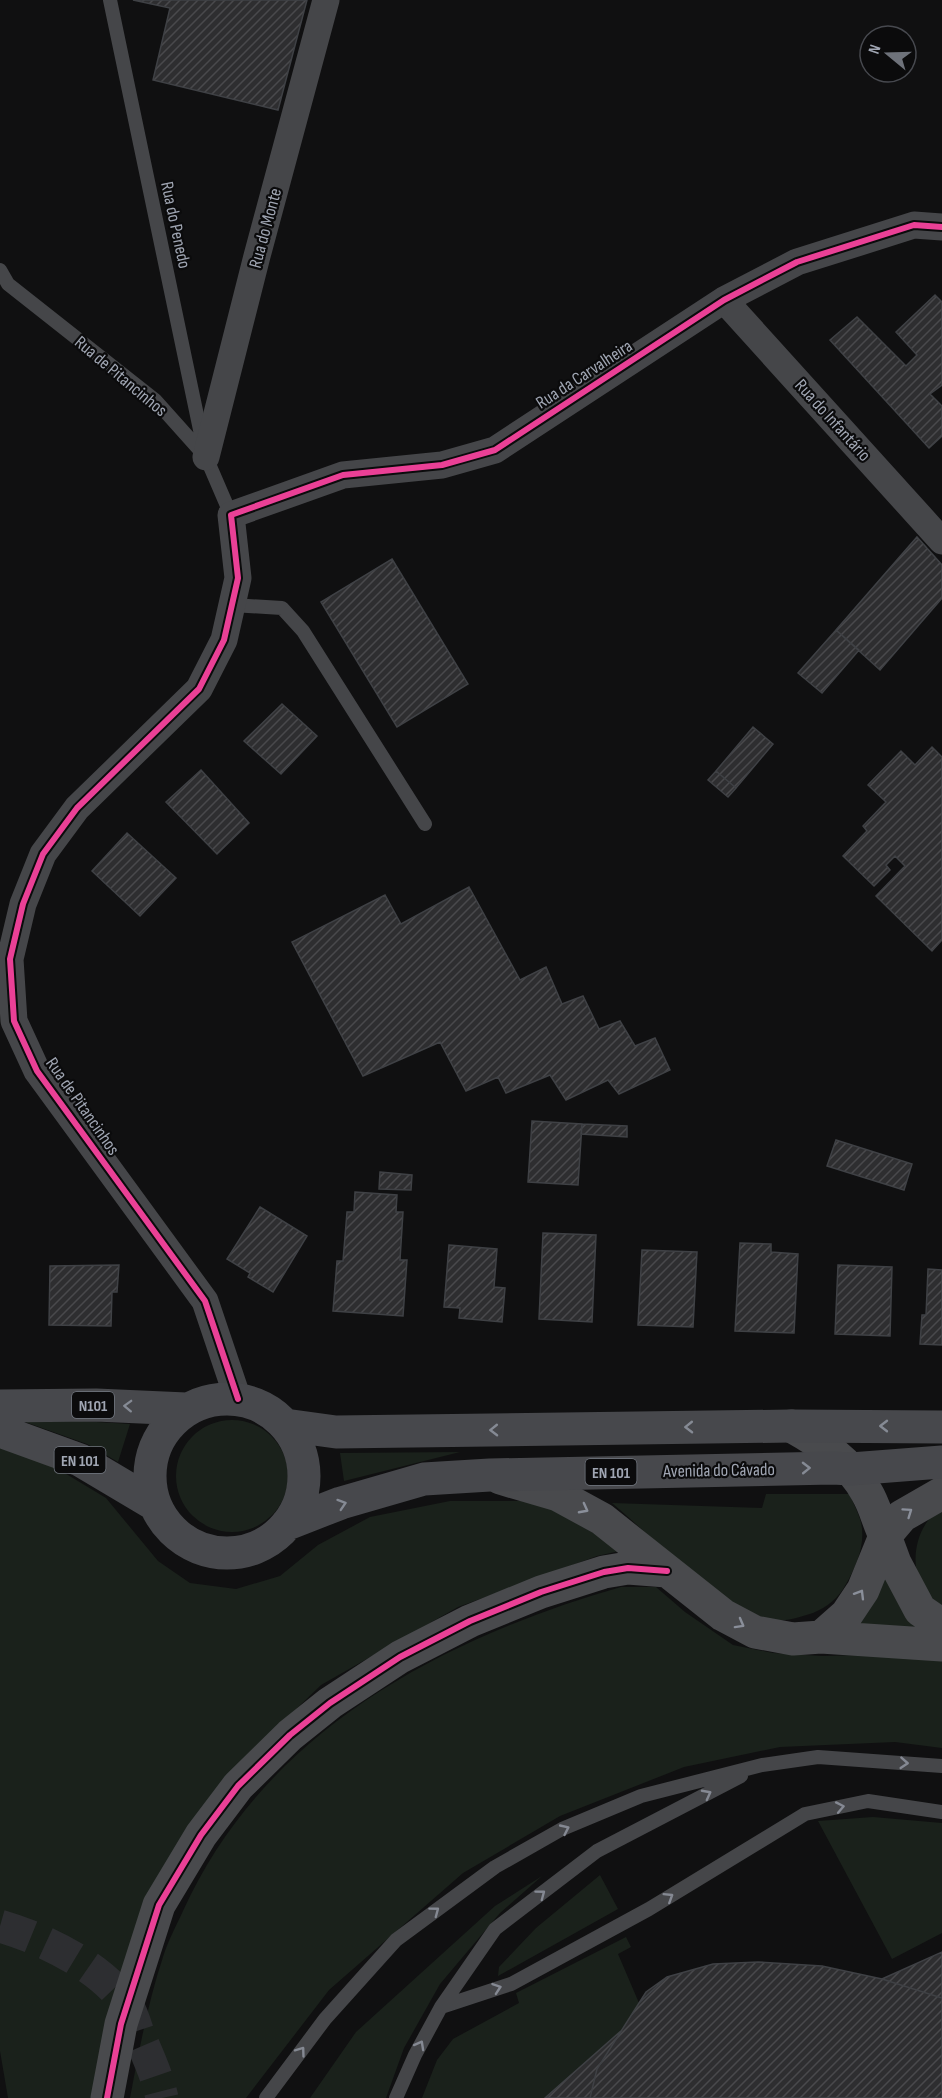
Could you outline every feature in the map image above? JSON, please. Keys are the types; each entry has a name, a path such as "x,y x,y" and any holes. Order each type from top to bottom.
{"main road":[{"name":"Avenida do Cávado","path":"212,1399 238,1399 262,1406 285,1425 297,1441 304,1464 303,1489 296,1513 280,1533 260,1547 236,1553 212,1552 188,1544 167,1526 154,1504 149,1477 153,1451 166,1427 186,1409 212,1399"},
{"name":"Avenida do Cávado","path":"0,1406 96,1405 186,1409"},
{"path":"285,1425 336,1432 791,1426 942,1427"},
{"name":"Avenida do Cávado","path":"0,1431 80,1460 154,1504"},
{"name":"Avenida do Cávado","path":"287,1524 341,1503 424,1479 490,1475 851,1469 942,1462"}],"street":[{"name":"Rua do Monte","path":"206,457 326,0"},
{"name":"Rua da Carvalheira","path":"231,515 343,475 442,465 495,450 724,300 797,262 914,225 942,227"},
{"name":"Rua do Infantário","path":"724,300 942,541"},
{"name":"Rua de Pitancinhos","path":"231,515 238,578 224,640 199,689 77,808 42,854 23,904 10,959 14,1021 37,1071 205,1301 238,1399"},
{"path":"791,1426 823,1445 851,1469 868,1494 895,1563 920,1610 942,1624"},
{"path":"490,1475 558,1495 602,1519 723,1615 755,1632 794,1639 821,1637 942,1645"},
{"path":"821,1637 847,1614 863,1590 885,1536 902,1516 942,1493"},
{"path":"106,2098 121,2024 159,1905 201,1835 238,1786 290,1735 330,1703 399,1657 470,1621 541,1592 604,1572 628,1568 667,1571"}],"lane":[{"name":"Rua do Penedo","path":"110,0 206,457"},
{"name":"Rua de Pitancinhos","path":"0,270 8,284 155,400 206,457 231,515"},
{"path":"232,605 282,608 303,631 425,824"},
{"path":"266,2098 324,2019 396,1940 495,1867 562,1829 641,1796 762,1765 819,1757 942,1766"},
{"path":"396,2098 415,2055 441,2007 495,1929 597,1851 762,1765"},
{"path":"441,2007 510,1984 649,1909 805,1814 868,1802 942,1812"}],"shaded area":[{"path":"11,1417 130,1424 118,1462 87,1444"},
{"path":"232,1420 253,1425 271,1437 283,1455 288,1476 283,1497 271,1515 253,1527 232,1532 211,1527 193,1515 181,1497 176,1476 181,1455 193,1437 211,1425"},
{"path":"0,1446 53,1466 106,1498 158,1561 190,1583 236,1589 280,1576 318,1545 370,1517 450,1501 536,1501 624,1550 597,1556 458,1607 321,1685 225,1778 92,2098 8,2098 0,2051"},
{"path":"460,1452 344,1481 340,1453"},
{"path":"766,1494 849,1494 860,1519 862,1544 860,1553 843,1589 828,1605 798,1618 773,1620 754,1614 733,1603 667,1552 612,1503 762,1508"},
{"path":"942,1509 942,1608 921,1583 916,1570 916,1550 927,1521"},
{"path":"886,1577 930,1633 847,1626"},
{"path":"621,1587 656,1587 685,1612 733,1645 773,1653 822,1656 901,1654 942,1658 942,1748 895,1742 780,1747 684,1767 560,1816 463,1873 329,1990 246,2098 130,2098 148,2009 170,1939 218,1848 260,1792 309,1744 364,1701 424,1665 488,1634"},
{"path":"873,1817 942,1823 942,1933 892,1959 818,1821"},
{"path":"600,1875 618,1909 498,1976 499,1967 536,1928"},
{"path":"542,1876 500,1913 440,1984 404,2048 386,2098 310,2098 356,2032 495,1906"},
{"path":"626,1937 631,1947 618,1954 639,2003 622,2030 545,2098 422,2098 437,2060 453,2039 519,2003 516,1993"}],"building":[{"path":"133,0 307,0 278,110 153,80 170,8"},
{"path":"935,295 942,302 942,385 930,394 942,406 942,436 929,448 830,340 857,317 906,366 917,355 896,332"},
{"path":"917,537 942,565 942,598 880,670 836,630"},
{"path":"392,559 468,684 397,727 321,602"},
{"path":"836,630 859,650 822,693 798,673"},
{"path":"282,704 317,736 281,774 244,741"},
{"path":"753,727 773,744 736,788 716,771"},
{"path":"932,747 942,757 942,940 932,951 876,896 905,866 895,856 886,865 890,870 874,886 843,856 867,831 863,826 886,802 868,785 901,751 915,765"},
{"path":"201,770 249,823 217,854 166,802"},
{"path":"716,771 736,788 728,797 708,780"},
{"path":"127,833 176,878 140,916 92,871"},
{"path":"469,887 520,980 546,967 562,1004 583,996 599,1029 620,1021 635,1046 655,1038 670,1070 619,1094 608,1080 566,1100 550,1075 506,1093 498,1077 466,1091 440,1042 363,1076 292,942 385,895 401,924"},
{"path":"532,1121 582,1124 578,1185 528,1182"},
{"path":"582,1124 627,1126 627,1137 581,1134"},
{"path":"836,1140 912,1164 904,1190 827,1166"},
{"path":"380,1172 412,1175 411,1190 379,1189"},
{"path":"355,1192 397,1195 396,1212 403,1212 400,1260 407,1260 403,1316 333,1311 337,1261 343,1261 347,1212 354,1212"},
{"path":"260,1207 307,1236 273,1292 248,1277 250,1273 227,1259"},
{"path":"543,1233 596,1235 592,1322 539,1319"},
{"path":"740,1243 771,1244 771,1252 798,1254 794,1333 735,1331"},
{"path":"449,1245 497,1249 494,1287 505,1288 502,1322 459,1318 460,1308 444,1307"},
{"path":"642,1250 697,1252 693,1327 638,1325"},
{"path":"119,1265 117,1292 112,1292 111,1326 49,1325 50,1266"},
{"path":"838,1265 892,1267 890,1336 835,1334"},
{"path":"928,1269 942,1270 942,1345 920,1344 922,1315 926,1315"},
{"path":"942,1952 942,1998 882,1979"},
{"path":"758,1962 822,1966 882,1979 942,1998 942,2098 590,2098 597,2069 646,1992 667,1977 713,1964"},
{"path":"758,1962 822,1966 882,1979 942,1998 942,2098 590,2098 597,2069 639,2003 667,1977 713,1964"},
{"path":"622,2030 597,2069 590,2098 545,2098"}],"tunnel":[{"path":"0,1926 34,1938 71,1956 88,1967 118,1993 131,2013 155,2073 162,2098"}],"cycle path":[{"path":"238,1399 205,1301 37,1071 14,1021 10,959 23,904 43,854 77,808 199,689 224,640 238,578 231,515 343,475 442,465 495,450 724,300 797,262 914,225 942,227"},
{"path":"107,2098 121,2024 159,1905 201,1835 238,1786 290,1735 330,1703 400,1657 470,1621 541,1592 604,1572 628,1568 667,1571"}]}
